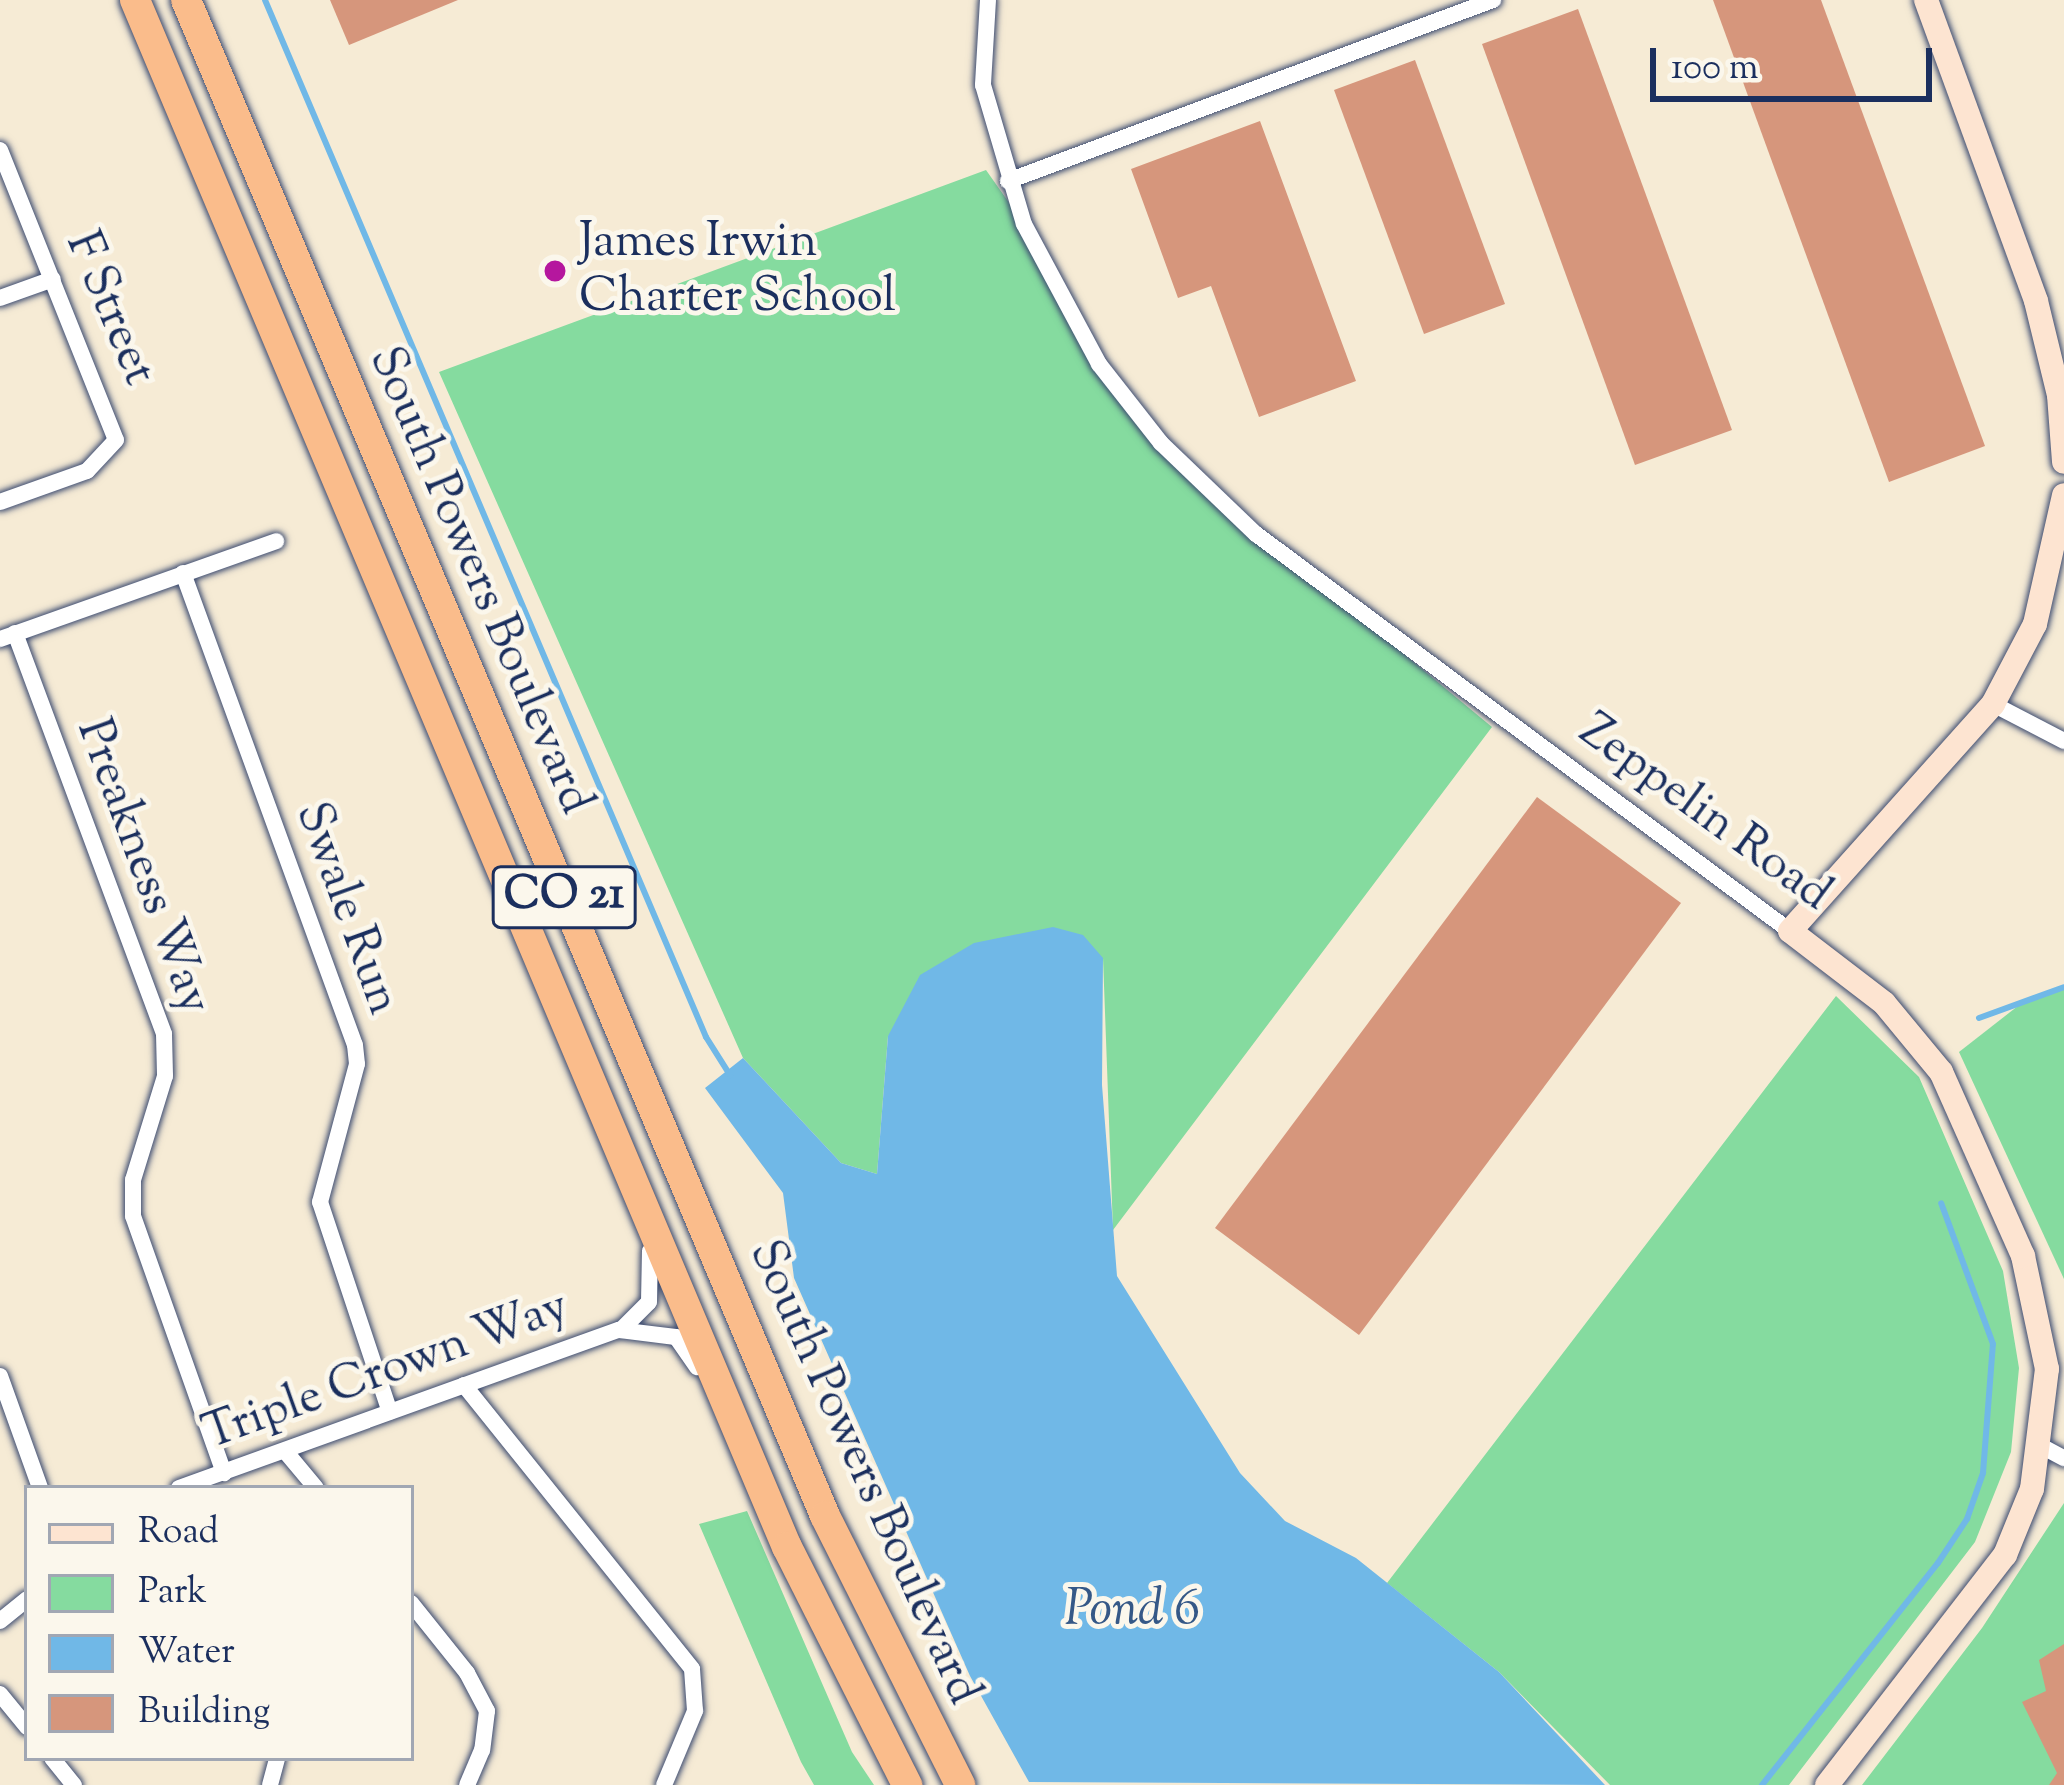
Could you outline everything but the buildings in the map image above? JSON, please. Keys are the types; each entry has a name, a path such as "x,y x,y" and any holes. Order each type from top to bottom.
{"highway":[{"name":"South Powers Boulevard","path":"135,0 777,1522 841,1666 907,1785"},
{"name":"South Powers Boulevard","path":"186,0 825,1516 960,1785"}],"street":[{"name":"Zeppelin Road","path":"988,0 983,85 1008,181 1046,272 1099,364 1202,487 1884,1003 1957,1101 2038,1298 2053,1452 2005,1555 1827,1785"},
{"path":"1008,181 1493,0"},
{"path":"1926,0 2036,301 2059,395 2064,462"},
{"name":"F Street","path":"0,150 116,440 87,471 0,502"},
{"path":"0,298 53,279"},
{"path":"1790,931 1994,704 2035,624 2064,495"},
{"path":"8,636 276,541"},
{"name":"Swale Run","path":"183,573 355,1045 358,1064 320,1202 390,1412"},
{"name":"Preakness Way","path":"8,636 164,1034 165,1076 133,1180 133,1216 224,1473"},
{"path":"1994,704 2064,741"},
{"name":"Triple Crown Way","path":"599,1096 655,1265 649,1301 620,1330"},
{"name":"Triple Crown Way","path":"188,1485 620,1330 662,1331 688,1348 777,1522"},
{"path":"0,1376 39,1485"},
{"path":"464,1385 692,1669 694,1711 664,1785"},
{"path":"285,1451 313,1485"},
{"path":"0,1621 24,1601"},
{"path":"414,1607 487,1711 482,1750 466,1785"},
{"path":"0,1694 24,1723"},
{"path":"54,1761 74,1785"}],"green space":[{"path":"986,170 1024,224 1070,317 1202,487 1492,727 1113,1230 1103,958 888,1036 877,1174 841,1163 743,1058 439,372"},
{"path":"2064,988 2064,1279 1959,1052 2023,1002"},
{"path":"1836,996 1919,1077 2003,1271 2019,1368 2011,1452 1975,1542 1789,1785 1610,1785 1499,1672 1387,1583"},
{"path":"2064,1503 2064,1785 1862,1785 1982,1628"},
{"path":"747,1511 852,1752 874,1785 814,1785 801,1762 699,1524"}],"water":[{"name":"Pond 6","path":"1053,927 1083,935 1103,958 1102,1085 1117,1276 1240,1473 1285,1521 1356,1558 1499,1672 1605,1785 1029,1782 970,1676 794,1278 783,1193 705,1088 743,1058 841,1163 877,1174 888,1036 920,975 974,943"}],"waterway":[{"path":"265,0 706,1037 730,1075"},
{"path":"1979,1018 2064,987"},
{"path":"1762,1785 1938,1563 1967,1519 1983,1473 1993,1344 1941,1203"}],"place":[{"name":"James Irwin Charter School","path":"555,271"}]}
